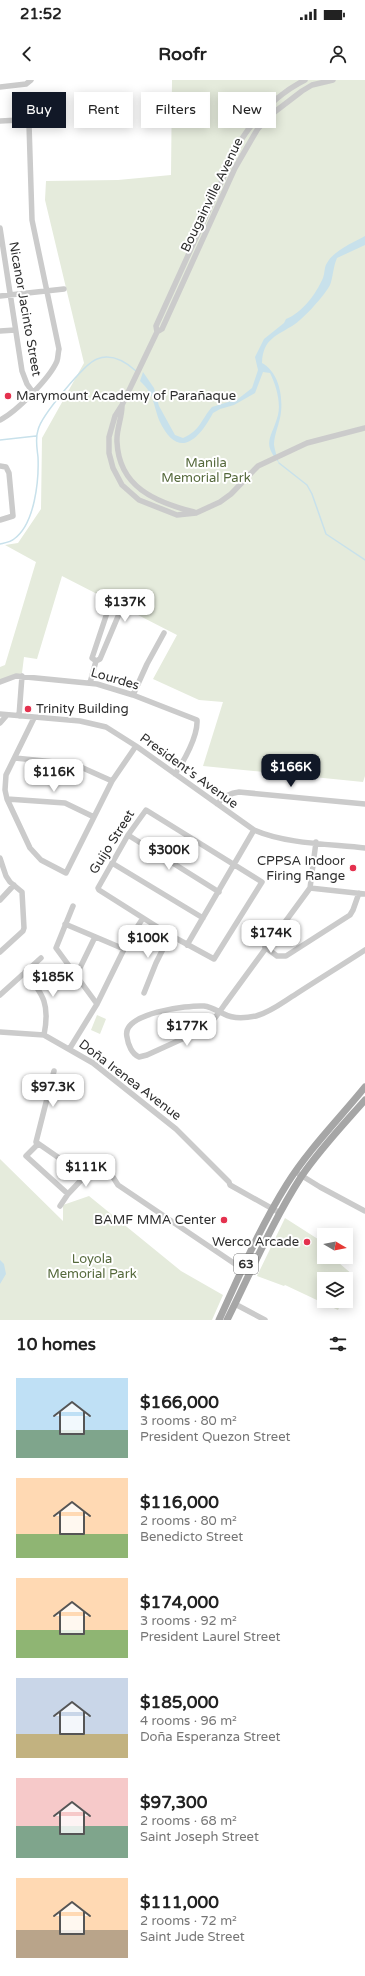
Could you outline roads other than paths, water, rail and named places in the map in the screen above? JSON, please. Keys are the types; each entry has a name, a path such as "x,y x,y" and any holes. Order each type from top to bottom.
{"main road":[{"name":"63","path":"219,1320 272,1209 296,1171 365,1087"},
{"name":"63","path":"227,1320 280,1213 302,1176 365,1100"}],"street":[{"path":"0,87 26,84 31,80"},
{"name":"Bougainville Avenue","path":"157,332 156,326 239,143 251,125 266,108 284,93 305,80"},
{"name":"Bougainville Avenue","path":"186,513 177,516 140,500 122,485 113,468 110,453 110,432 115,416 134,382 157,332 162,329 236,168 257,130 268,118 302,91 312,85 334,80"},
{"path":"0,121 20,120 29,124 32,220 59,349 57,361 52,370 11,414 0,420"},
{"name":"Nicanor Jacinto Street","path":"0,228 2,257 22,371 27,384 32,391"},
{"path":"0,296 64,290"},
{"path":"0,331 15,330"},
{"path":"122,405 122,417 118,430 117,445 121,466 128,479 143,492 186,513 196,513 220,502 231,494 252,470 307,442 365,428"},
{"path":"0,466 8,469 13,516 0,520"},
{"path":"90,683 96,662 100,659 119,614 114,610 108,610 92,658 96,662"},
{"path":"133,695 164,633"},
{"name":"Lourdes","path":"0,682 16,676 22,676 90,683 133,695 197,720 198,727 183,762 175,774"},
{"path":"19,716 22,676"},
{"path":"0,723 3,715"},
{"name":"President's Avenue","path":"3,715 94,724 106,727 136,746 254,830 275,837 365,848"},
{"path":"34,718 5,781 5,790 7,799 35,856 66,873 112,781 136,746"},
{"path":"15,758 74,764 112,781"},
{"path":"217,804 230,793 239,792 365,804"},
{"path":"7,799 65,803 94,817"},
{"name":"Guijo Street","path":"143,918 98,888 128,835 146,810 236,865"},
{"path":"187,944 236,865 254,830"},
{"path":"128,835 219,892"},
{"path":"316,842 310,888 265,947 220,1011 204,1029 147,1056 139,1057 133,1052 127,1038 127,1030 137,1020 163,1011 203,1006 220,1011 238,1018 255,1016 264,1013 365,950"},
{"path":"0,859 6,876 22,892 24,928 23,931 0,952"},
{"path":"112,863 203,918"},
{"path":"70,1048 97,1004 124,949 143,918 212,959 216,958 262,882 236,865"},
{"path":"0,900 14,885"},
{"path":"265,947 277,956 286,956 350,915 362,894 310,888"},
{"path":"73,906 56,948 97,1004"},
{"path":"65,924 124,949"},
{"path":"144,993 158,957 170,935"},
{"path":"76,976 94,937"},
{"path":"0,995 41,958"},
{"path":"25,972 44,997 48,1019 44,1035"},
{"name":"Doña Irenea Avenue","path":"0,1032 44,1035 70,1048 93,1063 164,1118 229,1182 229,1185 280,1213"},
{"path":"54,1071 37,1143 26,1156 68,1194"},
{"path":"37,1143 85,1176"},
{"path":"60,1206 68,1194 85,1176 106,1166 118,1185 250,1274"},
{"path":"296,1171 302,1176 365,1211"},
{"path":"235,1304 265,1320"}],"water":[{"path":"365,236 365,245 337,258 330,285 314,306 299,321 272,339 265,348 262,363 276,378 281,398 280,416 274,445 279,463 270,450 269,445 279,410 276,388 270,373 263,372 255,393 234,405 220,409 213,413 207,424 194,439 180,443 173,440 159,420 150,393 140,381 143,372 154,388 159,406 175,435 183,438 189,435 200,425 212,407 238,399 252,388 258,370 255,357 264,339 284,323 286,319 303,308 308,302 320,284 324,276 326,265 330,259 344,247"},
{"path":"0,1260 4,1264 6,1274 0,1284"}],"waterway":[{"path":"0,544 13,540 21,532 31,513 38,477 37,433 41,423 55,402 83,370 97,359 103,357 118,359 128,364 136,371"},
{"path":"0,440 36,436"},
{"path":"279,463 307,485 312,494 326,534 365,560"}],"place":[{"name":"Marymount Academy of Parañaque","path":"8,396"},
{"name":"Trinity Building","path":"28,709"},
{"name":"CPPSA Indoor Firing Range","path":"353,868"},
{"name":"BAMF MMA Center","path":"224,1220"},
{"name":"Werco Arcade","path":"307,1242"}],"park label":[{"name":"Manila Memorial Park","path":"206,470"},
{"name":"Loyola Memorial Park","path":"92,1266"}]}
